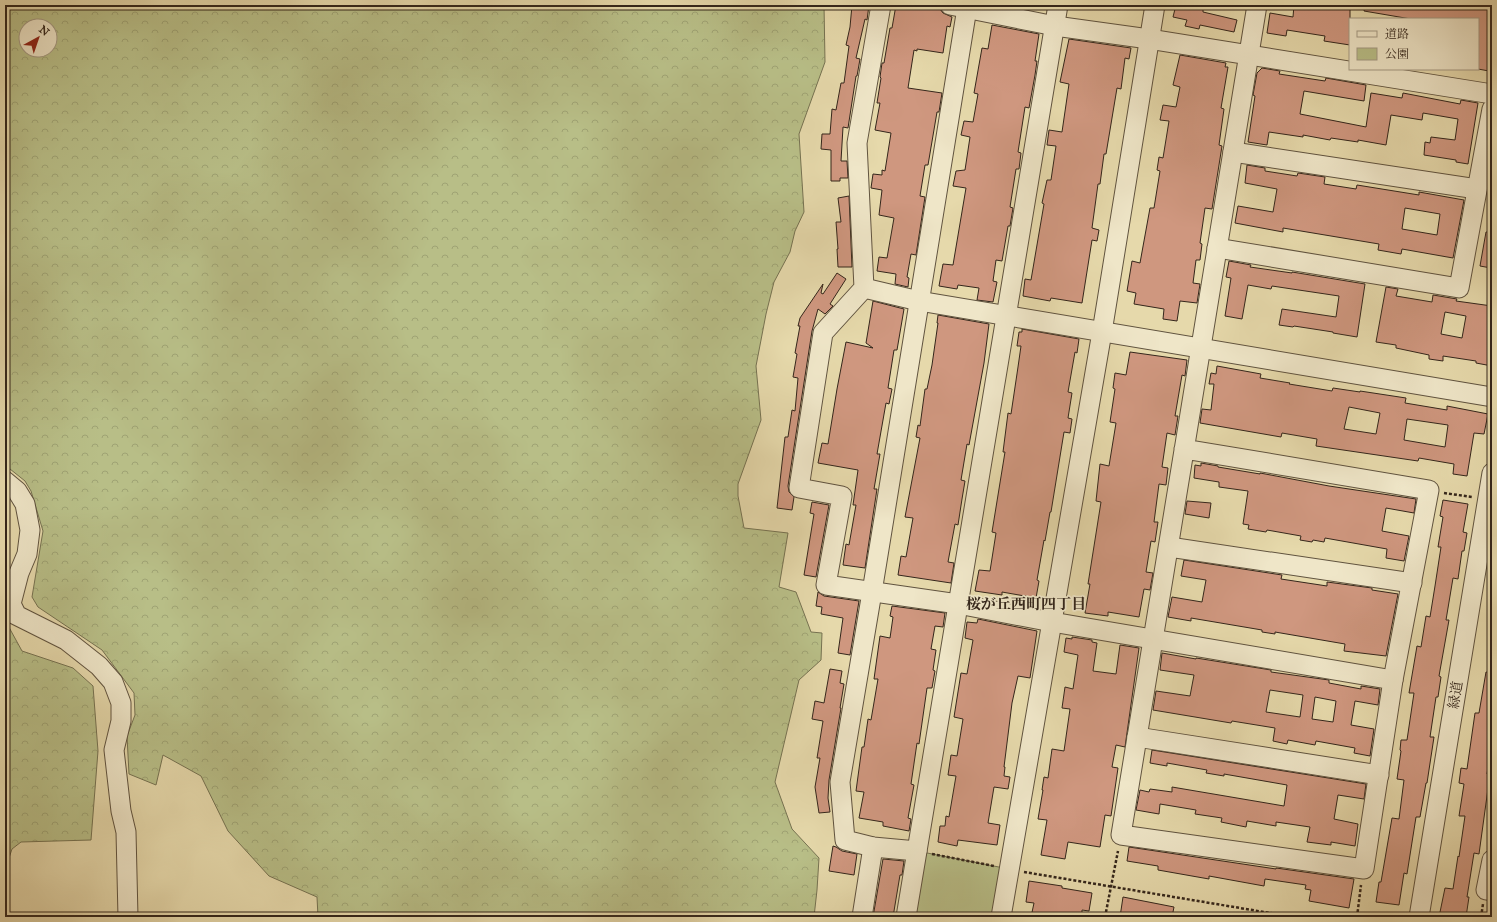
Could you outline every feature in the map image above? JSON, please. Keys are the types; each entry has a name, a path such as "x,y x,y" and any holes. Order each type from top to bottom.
{"street":[{"path":"880,5 857,143 864,288 822,333 799,488 842,496 826,585 958,604 1052,622 1393,680"},
{"path":"906,917 1058,5"},
{"path":"1000,917 1102,332 1155,5"},
{"path":"1184,449 1429,490 1393,680 1364,869 1121,835 1138,737 1200,348 1257,5"},
{"path":"917,851 873,847 844,840 840,782 919,301 958,7 1055,26 1149,39 1492,94"},
{"path":"1217,248 1459,288 1492,108"},
{"path":"1233,152 1477,189"},
{"path":"864,288 919,301 1492,397"},
{"name":"緑道","path":"1419,917 1492,473"},
{"path":"5,480 17,491 25,504 30,530 27,554 11,604 15,612 14,614 66,640 99,666 113,682 121,703 121,721 114,750 121,811 126,832 128,917"},
{"path":"1169,547 1412,583"},
{"path":"1138,737 1379,775"},
{"path":"862,917 873,847"},
{"path":"1492,860 1486,890 1492,891"}],"path":[{"path":"1429,490 1488,500"},
{"path":"1105,917 1121,835"},
{"path":"917,851 1111,887 1294,917"},
{"path":"1357,917 1364,869"}],"green space":[{"path":"5,5 824,5 825,62 799,134 804,212 795,231 790,252 774,282 766,314 756,366 761,420 738,484 738,496 744,528 788,533 779,587 796,592 811,632 822,633 821,660 799,680 775,782 792,829 819,858 814,917 318,917 317,897 269,876 228,831 201,776 163,755 156,785 129,774 127,736 135,715 134,693 102,650 38,607 32,597 43,531 31,491 25,481 5,465"},
{"path":"5,620 22,651 73,668 93,686 98,751 91,840 21,842 12,849 5,870"},
{"path":"917,851 1009,869 1001,917 906,917"}],"building":[{"path":"852,5 869,5 867,20 865,19 856,58 860,59 848,128 843,127 841,161 847,161 848,178 840,178 840,181 831,181 831,150 821,149 822,134 830,134 832,109 836,110 841,83 844,83 849,46 846,45 850,27"},
{"path":"896,5 911,5 940,9 943,13 952,17 950,27 947,26 943,53 917,49 917,51 914,50 908,88 942,93 939,112 937,112 928,165 925,165 920,196 925,197 916,255 911,254 907,277 909,278 908,287 895,284 896,274 877,271 879,257 887,258 894,218 879,215 882,190 871,188 873,174 882,175 882,170 885,171 891,133 875,130 880,103 877,103 882,63 884,63 890,28 892,28"},
{"path":"1176,5 1185,5 1203,9 1203,12 1237,20 1234,32 1200,25 1199,29 1185,26 1187,20 1173,17"},
{"path":"1294,5 1350,5 1349,45 1324,41 1325,36 1287,30 1286,36 1267,33 1270,13 1293,17"},
{"path":"1365,5 1492,6 1492,54 1489,71 1479,69 1479,18 1405,18 1364,11"},
{"path":"992,25 1039,34 1035,61 1037,61 1035,75 1029,108 1025,107 1018,152 1021,153 1019,169 1016,169 1010,207 1013,208 1010,226 1008,226 1002,261 996,260 993,281 997,282 993,302 977,300 979,288 958,285 957,289 939,286 943,264 953,265 966,188 953,186 956,171 965,170 970,137 961,135 964,121 973,122 978,94 974,93 982,48 988,49"},
{"path":"1069,39 1131,48 1129,59 1125,58 1121,89 1117,88 1106,154 1104,154 1100,184 1098,184 1092,228 1099,230 1097,241 1092,240 1082,303 1051,298 1050,301 1023,296 1025,279 1031,280 1044,204 1042,203 1047,180 1051,180 1056,146 1047,145 1049,130 1062,132 1069,84 1060,82"},
{"path":"1180,55 1226,63 1225,67 1228,67 1221,108 1224,109 1219,145 1222,146 1212,209 1205,208 1200,243 1202,244 1200,260 1196,260 1193,283 1200,284 1197,303 1180,301 1177,321 1163,319 1164,309 1134,304 1136,293 1127,291 1132,261 1140,263 1150,208 1154,208 1160,171 1157,170 1159,157 1163,158 1169,121 1160,120 1163,105 1176,107 1180,87 1173,85"},
{"path":"1262,68 1280,71 1279,74 1325,81 1326,78 1366,85 1364,101 1304,91 1300,114 1366,127 1371,93 1402,98 1403,93 1460,104 1461,100 1478,103 1468,164 1456,162 1456,160 1424,155 1425,142 1430,143 1431,137 1455,140 1458,119 1423,113 1422,120 1391,115 1386,145 1358,140 1358,142 1331,138 1330,140 1303,135 1303,137 1269,132 1267,145 1248,142 1257,73"},
{"path":"1247,165 1265,168 1265,171 1297,176 1298,173 1325,177 1324,184 1356,189 1357,185 1419,195 1419,192 1464,200 1453,258 1402,249 1401,254 1378,250 1379,244 1283,228 1283,232 1235,223 1238,206 1273,212 1277,189 1245,183","holes":["1405,208 1440,214 1437,235 1402,229"]},
{"path":"849,196 852,267 838,267 836,222 841,222 838,198"},
{"path":"1486,232 1492,232 1491,268 1480,266"},
{"path":"1229,261 1251,265 1250,267 1365,284 1357,337 1294,326 1279,325 1282,309 1336,317 1339,296 1272,286 1271,289 1248,285 1242,319 1225,316 1231,278 1226,277"},
{"path":"837,273 846,279 830,304 833,306 825,314 818,309 812,331 788,486 789,492 794,497 792,510 777,508 785,437 788,437 792,410 795,411 798,378 793,377 797,354 795,353 800,318 823,284 821,293 823,294"},
{"path":"1386,287 1398,289 1396,296 1432,302 1433,295 1457,299 1456,301 1492,306 1488,342 1492,342 1492,366 1476,363 1476,361 1443,356 1443,361 1429,359 1429,355 1396,348 1396,345 1376,342","holes":["1445,312 1466,316 1462,338 1441,334"]},
{"path":"873,301 904,309 897,350 894,350 888,388 892,389 889,404 886,403 877,454 880,454 874,489 877,489 865,568 843,565 846,544 849,545 856,505 853,505 858,470 818,463 822,443 828,444 846,342 873,348 866,343"},
{"path":"938,315 989,324 984,363 961,480 965,481 958,525 955,524 948,562 954,563 951,583 898,575 901,556 906,557 913,518 905,517 920,438 916,437 918,425 920,426 925,389 927,389 932,365"},
{"path":"1022,329 1079,339 1077,353 1075,352 1068,392 1072,393 1068,418 1072,419 1070,433 1064,432 1051,512 1045,541 1044,540 1037,580 1039,581 1036,598 1002,592 1002,595 975,591 979,570 990,571 996,533 992,532 1005,452 1003,452 1008,413 1011,414 1021,346 1017,346 1019,332 1022,332"},
{"path":"1130,352 1187,360 1185,376 1182,375 1175,416 1178,416 1175,435 1167,433 1162,467 1168,468 1166,485 1159,484 1154,522 1158,522 1155,542 1151,541 1146,572 1153,573 1150,590 1144,589 1139,617 1108,612 1108,616 1085,613 1101,502 1096,501 1100,464 1109,466 1116,423 1110,422 1115,389 1113,388 1115,373 1126,375"},
{"path":"1217,366 1261,374 1260,378 1290,383 1289,384 1332,391 1333,388 1360,391 1406,398 1405,403 1447,410 1447,406 1488,414 1484,434 1474,433 1467,476 1453,474 1454,464 1419,458 1418,461 1316,446 1317,439 1282,433 1281,437 1200,423 1202,409 1211,410 1214,384 1209,384 1211,373 1216,374","holes":["1349,407 1380,413 1376,434 1344,429","1407,419 1448,425 1445,447 1404,440"]},
{"path":"1201,463 1329,486 1416,499 1414,513 1386,508 1382,531 1409,536 1404,561 1386,558 1387,549 1325,538 1324,542 1313,540 1312,542 1300,540 1301,536 1267,530 1266,532 1248,529 1249,525 1243,524 1248,491 1219,487 1219,482 1194,478 1195,465 1201,466"},
{"path":"1443,500 1468,504 1463,532 1467,533 1464,551 1462,551 1458,579 1453,578 1446,620 1449,620 1439,676 1441,677 1438,697 1436,697 1430,737 1434,737 1427,783 1420,817 1416,817 1407,874 1404,873 1399,905 1376,902 1392,818 1399,819 1404,780 1397,779 1401,740 1407,740 1414,693 1409,693 1417,646 1421,647 1426,616 1430,617 1441,547 1438,547 1443,517 1440,516"},
{"path":"1187,501 1211,503 1209,518 1185,514"},
{"path":"812,502 829,505 816,577 804,575 814,514 810,513"},
{"path":"1184,560 1282,575 1281,579 1327,586 1327,582 1372,588 1372,590 1398,594 1386,656 1344,651 1345,644 1275,632 1275,634 1262,632 1262,630 1191,618 1191,621 1168,617 1172,597 1202,602 1206,580 1181,576"},
{"path":"818,592 824,596 859,601 850,655 838,653 843,618 821,614 822,607 816,606"},
{"path":"892,606 945,613 943,627 935,626 931,649 936,650 933,670 935,671 932,688 927,688 919,744 917,743 911,784 914,785 908,818 911,819 909,831 883,826 883,822 859,818 864,792 856,791 862,747 864,747 868,719 871,720 878,679 874,679 880,636 890,638 893,617 890,616"},
{"path":"978,619 1037,631 1030,678 1018,676 1012,703 1004,767 1004,776 1010,777 1008,789 994,787 988,823 1000,825 997,845 958,840 957,846 938,842 940,826 945,826 946,816 949,817 956,776 948,775 951,755 957,756 963,719 954,717 961,673 967,674 973,640 965,638 967,622 977,623"},
{"path":"1072,637 1092,640 1092,642 1097,643 1093,671 1116,674 1120,645 1139,648 1125,747 1116,745 1112,767 1118,768 1111,816 1105,815 1100,847 1068,842 1065,859 1041,855 1047,820 1038,819 1044,777 1048,778 1052,749 1064,751 1070,709 1062,708 1065,687 1073,689 1078,655 1064,652 1066,638 1072,639"},
{"path":"1162,653 1271,670 1271,672 1329,680 1329,683 1361,689 1361,686 1380,689 1378,705 1355,701 1351,725 1374,729 1370,756 1354,753 1355,748 1316,741 1315,745 1288,740 1287,744 1273,741 1275,728 1232,721 1231,723 1153,710 1156,691 1190,696 1194,675 1160,670","holes":["1270,690 1303,695 1300,717 1266,712","1315,697 1336,701 1333,722 1312,719"]},
{"path":"830,669 842,671 840,683 844,684 829,780 828,798 830,812 819,813 815,787 820,758 817,758 823,721 812,719 815,701 824,703"},
{"path":"1486,672 1492,673 1492,743 1487,774 1490,774 1479,854 1474,853 1467,897 1469,897 1466,917 1439,917 1445,888 1453,889 1465,816 1459,816 1464,784 1459,783 1461,768 1467,769 1475,713 1479,713"},
{"path":"1152,750 1366,784 1364,799 1338,795 1334,819 1358,824 1355,846 1331,842 1331,845 1307,842 1310,827 1276,822 1276,826 1247,821 1246,827 1221,822 1222,818 1195,814 1196,810 1160,804 1159,814 1136,810 1140,790 1149,792 1150,789 1172,792 1172,787 1284,806 1287,785 1224,774 1224,776 1206,773 1207,770 1167,763 1167,766 1150,763"},
{"path":"833,846 842,851 857,854 854,875 829,871"},
{"path":"1129,847 1354,879 1349,908 1309,901 1311,890 1305,889 1306,885 1265,879 1264,886 1209,876 1209,879 1158,870 1158,866 1127,861"},
{"path":"883,859 904,861 902,875 900,875 893,917 873,917"},
{"path":"1029,881 1062,886 1062,888 1092,893 1089,911 1082,910 1082,917 1031,917 1034,903 1026,902"},
{"path":"1123,897 1174,907 1172,917 1120,917"}],"district":[{"name":"桜が丘西町四丁目","path":"1026,604"}]}
